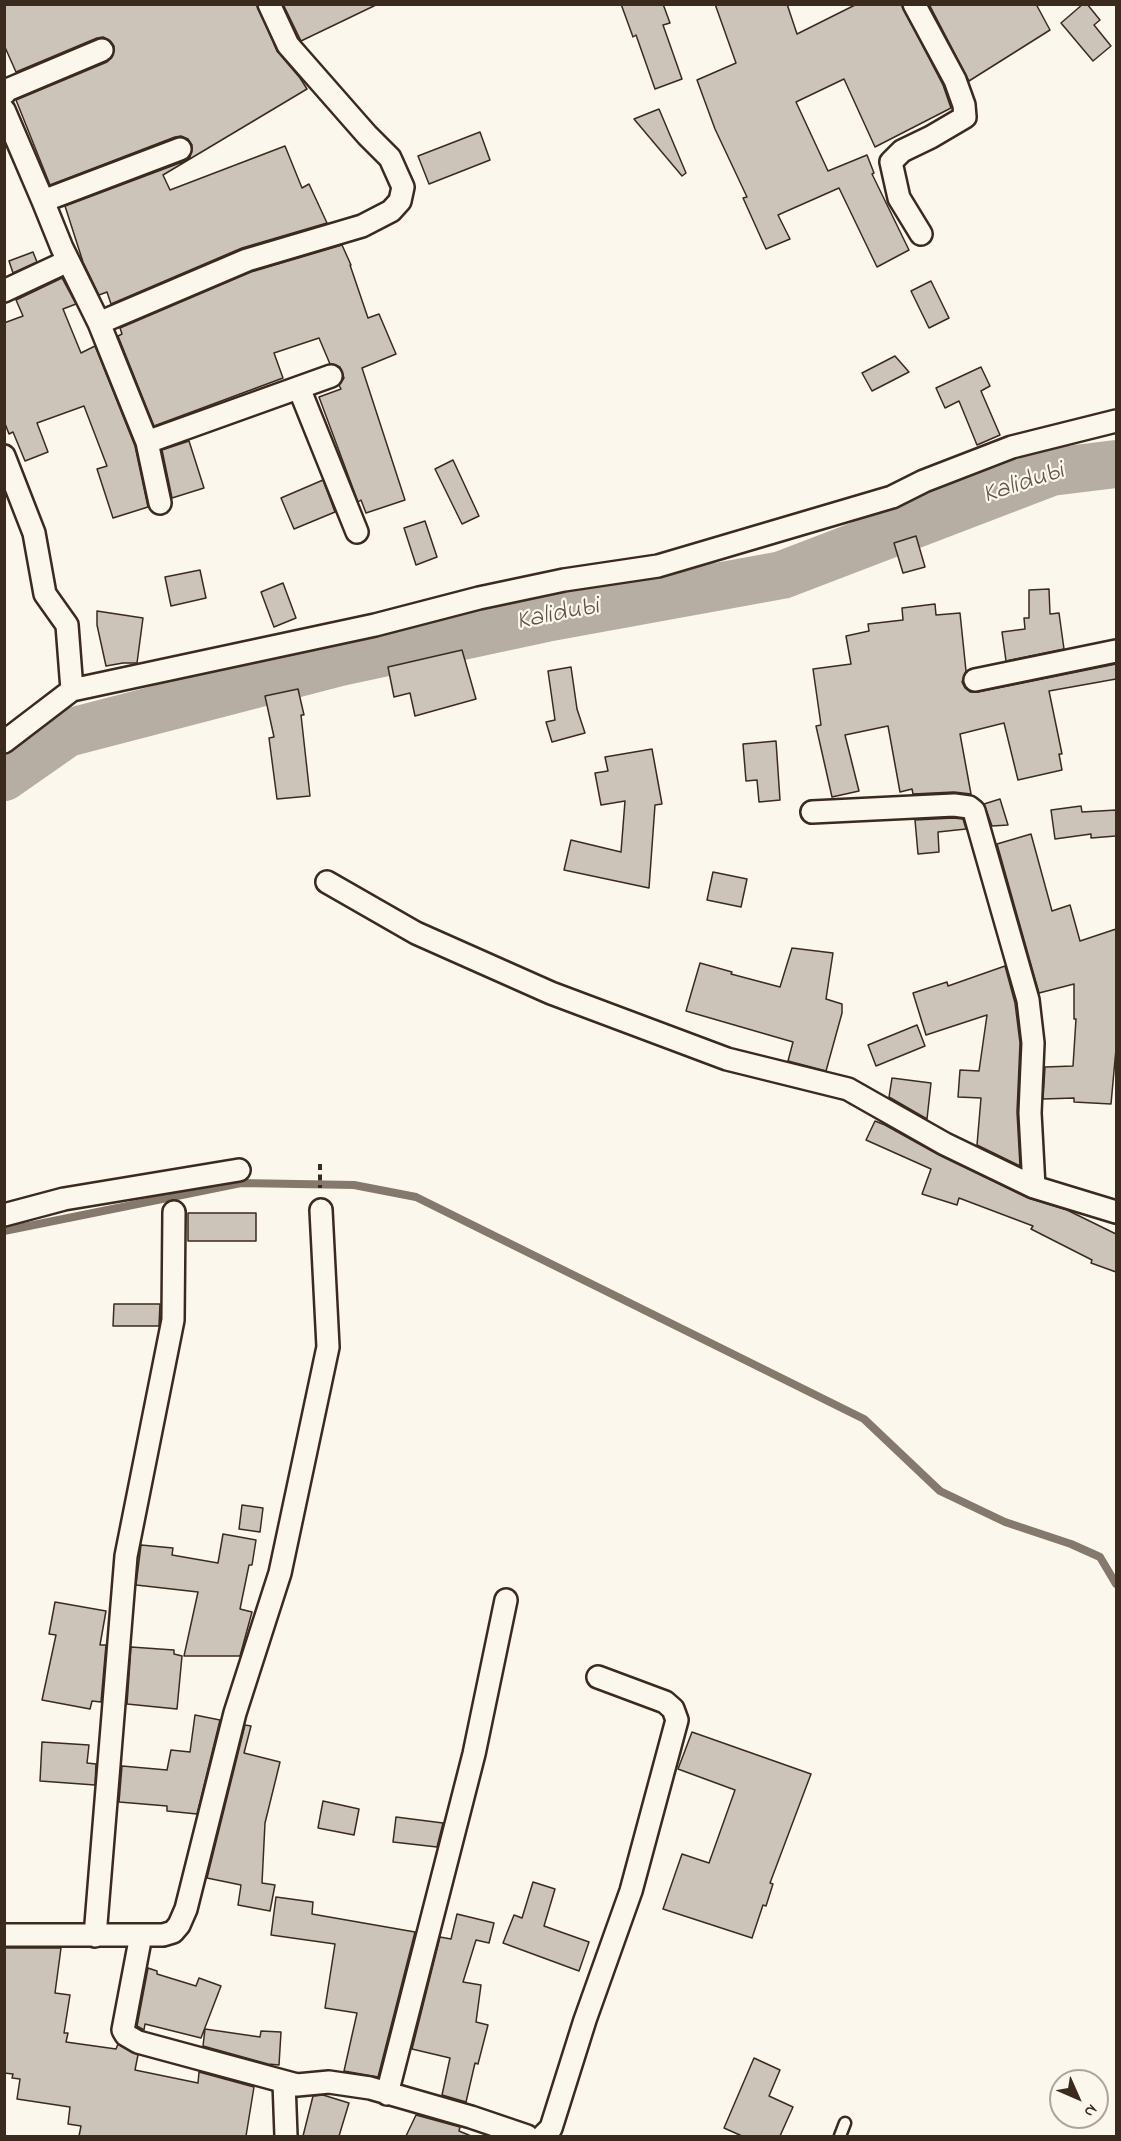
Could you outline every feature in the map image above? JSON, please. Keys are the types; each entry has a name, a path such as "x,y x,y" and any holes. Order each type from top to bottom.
{"street":[{"path":"99,323 247,260 362,226 391,211 400,201 403,187 390,158 288,45 269,4"},
{"path":"914,4 955,80 964,105 965,117 902,151 891,162 899,198 921,234"},
{"path":"4,94 7,90 20,84 102,50"},
{"path":"4,110 46,213 99,323 147,442 160,503"},
{"path":"43,201 180,149"},
{"path":"4,291 68,261"},
{"path":"147,442 331,376"},
{"path":"299,388 357,532"},
{"path":"4,742 72,690 364,627 479,598 564,580 658,566 892,497 1012,447 1116,421"},
{"path":"4,456 34,533 45,594 67,624 72,690"},
{"path":"975,680 1116,651"},
{"path":"812,812 954,805 969,807 974,811 1028,1000 1033,1043 1030,1113 1034,1187"},
{"path":"327,882 417,933 550,993 727,1059 848,1089 945,1144 1034,1187 1116,1212"},
{"path":"4,1215 64,1199 239,1170"},
{"path":"4,1935 95,1936 173,1932 186,1909 235,1713 279,1573 328,1347 321,1210"},
{"path":"95,1936 126,1557 173,1320 174,1212"},
{"path":"387,2094 474,1754 506,1600"},
{"path":"543,2136 551,2128 585,2020 631,1891 677,1720 673,1709 665,1702 598,1677"},
{"path":"141,1935 123,2025 126,2035 138,2042 297,2085 329,2082 370,2088 527,2136"},
{"path":"284,2082 286,2136"}],"lane":[{"path":"840,2136 845,2123"}],"path":[{"path":"320,1164 320,1178"}],"building":[{"path":"4,4 257,4 277,51 307,89 163,175 170,190 285,146 302,188 309,184 327,223 242,248 111,304 107,292 99,295 83,262 65,206 185,161 190,157 192,145 188,139 181,136 175,137 50,185 16,100 107,62 112,57 114,46 103,37 97,38 16,72 4,45"},
{"path":"283,4 378,4 301,41"},
{"path":"621,4 663,4 670,23 663,25 682,79 655,89 636,35 633,37"},
{"path":"715,4 787,4 797,34 857,4 901,4 943,85 951,108 875,147 844,79 796,102 828,171 867,155 874,173 872,174 909,250 877,267 839,188 778,215 790,239 766,249 743,198 747,197 715,129 697,80 736,63"},
{"path":"929,4 1036,4 1050,30 969,81"},
{"path":"1083,4 1087,4 1100,20 1094,25 1111,46 1093,61 1061,23"},
{"path":"659,109 686,173 682,176 634,119"},
{"path":"480,132 490,160 429,184 418,156"},
{"path":"342,245 368,318 379,314 396,354 362,368 405,500 366,513 361,500 358,502 319,397 341,389 339,385 344,378 340,367 330,364 319,338 274,353 283,378 154,426 118,336 122,334 120,328 251,272"},
{"path":"33,252 37,262 13,273 9,261"},
{"path":"62,278 76,304 63,309 81,353 95,346 135,446 148,507 113,518 97,469 107,466 84,406 37,423 48,452 25,461 13,432 9,434 4,421 4,323 23,316 16,300"},
{"path":"931,281 949,318 929,328 911,291"},
{"path":"895,356 909,372 872,391 862,373"},
{"path":"981,367 990,386 981,391 1000,435 977,445 959,401 945,408 936,388"},
{"path":"189,441 204,488 172,498 162,450"},
{"path":"453,460 479,516 462,524 435,469"},
{"path":"323,480 335,512 294,529 281,498"},
{"path":"425,521 437,557 416,565 404,528"},
{"path":"916,536 925,567 903,573 894,543"},
{"path":"200,570 206,598 171,606 165,577"},
{"path":"283,583 296,618 274,627 261,592"},
{"path":"1049,589 1050,614 1059,613 1064,649 1006,661 1002,632 1025,629 1024,618 1029,618 1029,590"},
{"path":"935,604 936,615 960,613 966,671 962,682 970,692 1116,664 1116,679 1049,691 1062,754 1059,754 1062,770 1018,780 1004,723 960,734 971,794 954,792 913,794 912,789 900,792 888,726 845,735 859,791 832,797 816,726 821,725 813,669 851,664 846,636 869,631 868,624 903,620 902,608"},
{"path":"97,611 143,618 137,663 106,666 97,625"},
{"path":"462,650 476,699 415,716 410,693 394,697 388,667"},
{"path":"571,667 577,709 585,733 552,742 546,722 555,720 548,671"},
{"path":"298,689 304,715 301,715 310,796 277,799 269,738 274,737 265,696"},
{"path":"776,741 780,800 759,802 757,780 746,781 743,744"},
{"path":"652,749 662,804 655,805 649,888 564,870 571,840 621,852 625,801 601,805 595,773 608,771 605,757"},
{"path":"1000,799 1008,825 992,826 984,804"},
{"path":"1081,806 1082,812 1116,810 1116,836 1091,838 1091,834 1055,839 1051,810"},
{"path":"963,819 966,829 938,832 939,852 918,854 915,820"},
{"path":"1031,834 1052,911 1070,905 1080,941 1116,929 1116,1049 1111,1104 1074,1102 1074,1098 1043,1099 1045,1067 1073,1066 1076,1019 1074,1019 1074,984 1039,993 997,844"},
{"path":"713,872 747,879 741,907 707,900"},
{"path":"792,948 833,953 826,999 842,1004 842,1013 826,1071 788,1061 793,1042 686,1011 700,963 780,987"},
{"path":"1005,966 1015,1003 1020,1043 1017,1112 1020,1166 977,1145 981,1098 958,1097 960,1070 979,1071 987,1015 926,1035 913,993 947,982 948,986"},
{"path":"917,1025 925,1046 876,1066 868,1045"},
{"path":"892,1078 931,1083 927,1119 889,1097"},
{"path":"875,1121 1028,1198 1067,1210 1116,1234 1116,1272 1091,1263 1092,1260 1031,1229 1033,1226 959,1198 957,1205 922,1194 931,1169 866,1140"},
{"path":"188,1213 256,1213 256,1241 188,1241"},
{"path":"114,1304 160,1304 159,1326 113,1326"},
{"path":"242,1505 263,1508 260,1532 239,1529"},
{"path":"223,1534 256,1540 240,1609 252,1612 240,1656 184,1656 198,1592 136,1585 141,1545 173,1548 172,1555 218,1563"},
{"path":"55,1602 106,1611 100,1645 106,1645 101,1702 92,1701 90,1709 42,1700 56,1635 49,1634"},
{"path":"131,1647 174,1650 174,1654 182,1656 177,1709 127,1704"},
{"path":"195,1715 220,1720 197,1814 167,1811 167,1806 119,1802 122,1766 167,1770 171,1750 190,1752"},
{"path":"245,1725 251,1726 244,1753 280,1762 265,1823 262,1883 275,1885 270,1911 238,1905 241,1885 207,1878"},
{"path":"692,1732 811,1774 770,1883 773,1884 766,1906 763,1905 752,1938 663,1909 682,1854 709,1863 735,1790 678,1769"},
{"path":"42,1742 89,1745 87,1763 96,1764 95,1785 40,1781"},
{"path":"323,1801 359,1809 354,1835 318,1828"},
{"path":"396,1817 443,1823 437,1847 393,1842"},
{"path":"533,1882 555,1889 544,1926 589,1942 579,1971 503,1943 514,1915 522,1918"},
{"path":"276,1897 313,1902 312,1914 415,1932 378,2077 344,2071 357,2013 325,2008 335,1944 271,1935"},
{"path":"457,1914 494,1923 489,1943 476,1940 463,1982 481,1985 476,2022 488,2025 478,2064 475,2063 466,2102 442,2095 450,2058 412,2049 440,1937 451,1939"},
{"path":"4,1948 61,1948 55,1993 70,1995 64,2033 68,2033 66,2042 116,2049 118,2044 138,2055 135,2070 198,2083 199,2072 254,2087 246,2136 79,2136 81,2126 68,2124 70,2107 17,2099 20,2079 12,2078 13,2074 4,2073"},
{"path":"148,1968 157,1971 157,1974 196,1986 199,1978 221,1986 201,2038 145,2024 144,2030 137,2026"},
{"path":"205,2029 260,2037 261,2031 281,2032 279,2065 203,2046"},
{"path":"754,2058 780,2070 769,2096 793,2107 780,2136 742,2136 724,2128"},
{"path":"323,2095 349,2103 339,2136 303,2136 313,2096"},
{"path":"416,2115 460,2127 459,2131 471,2136 406,2136"}],"waterway":[{"name":"Kalidubi","path":"4,777 67,733 340,662 546,618 782,575 1051,472 1116,464"},
{"path":"4,1231 241,1183 354,1185 416,1197 864,1419 940,1491 1005,1522 1071,1544 1100,1557 1116,1584"}]}
